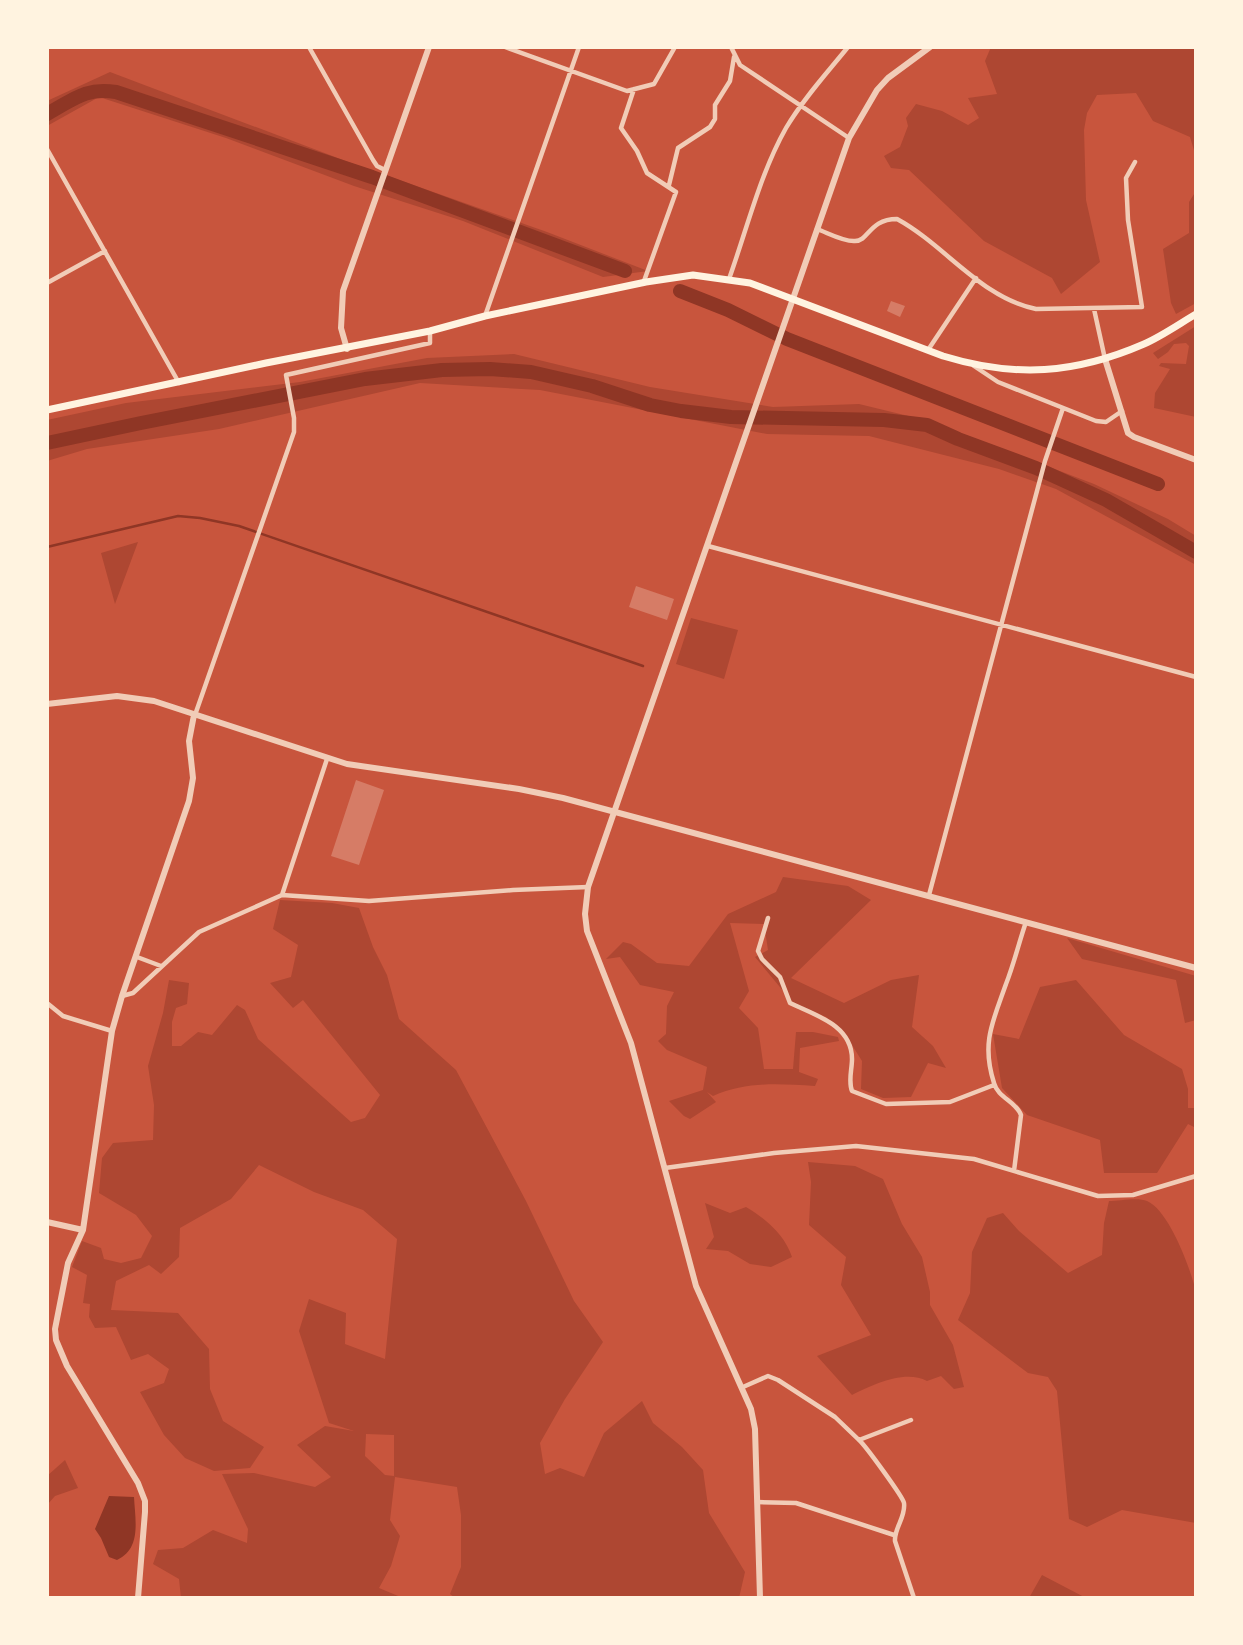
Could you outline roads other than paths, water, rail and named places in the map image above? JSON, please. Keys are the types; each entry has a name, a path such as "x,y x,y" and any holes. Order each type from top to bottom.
{"main road":[{"path":"47,410 266,363 347,349 644,282 693,275 750,283 928,350 971,364 1011,370 1045,371 1105,359 1146,343 1196,314"}],"street":[{"path":"309,47 373,160 385,170"},
{"path":"347,349 341,328 343,291 429,47"},
{"path":"505,47 627,90 654,83 675,47"},
{"path":"485,316 579,47"},
{"path":"731,47 740,65 849,138"},
{"path":"729,279 772,157 800,106 848,47"},
{"path":"760,1598 755,1429 751,1409 696,1286 631,1042 587,930 585,914 588,887 613,811 849,138 877,90 888,78 930,47"},
{"path":"668,186 678,148 710,127 715,119 715,105 730,81 734,57"},
{"path":"634,89 621,128 647,173 676,192 644,282"},
{"path":"47,149 179,383"},
{"path":"817,229 854,242 860,240 877,222 897,219 976,278 1021,306 1036,309 1142,307 1128,220 1126,178 1135,162"},
{"path":"47,283 105,251"},
{"path":"928,350 976,278"},
{"path":"1094,309 1105,359 1128,433 1134,438 1196,460"},
{"path":"138,1598 145,1501 138,1483 67,1366 56,1340 56,1318 68,1263 83,1230 112,1031 189,801 193,778 189,741 194,715 294,432 286,375 430,344 430,331"},
{"path":"971,364 999,382 1096,421 1106,422 1122,411"},
{"path":"929,895 1045,461 1063,408"},
{"path":"708,546 1196,677"},
{"path":"47,704 117,696 154,701 327,759 519,789 613,811 1196,968"},
{"path":"282,895 327,759"},
{"path":"122,996 133,993 198,932 282,895 369,901 588,887"},
{"path":"768,918 758,951 762,959 780,977 790,1003 825,1019 848,1040 852,1056 852,1091 886,1104 950,1102 994,1085"},
{"path":"1014,1171 1021,1115 1019,1109 1000,1094 994,1085 988,1044 992,1019 1007,983 1026,922"},
{"path":"137,957 161,966"},
{"path":"47,1003 63,1016 112,1031"},
{"path":"665,1168 774,1153 856,1146 974,1159 1098,1196 1133,1195 1196,1176"},
{"path":"47,1222 83,1230"},
{"path":"743,1387 768,1376 778,1380 835,1417 867,1446 904,1504 902,1521 894,1535 914,1598"},
{"path":"859,1440 911,1420"},
{"path":"757,1502 796,1503 894,1535"}],"waterway":[{"path":"47,114 87,93 116,92 372,177 625,271"},
{"path":"680,291 728,310 787,339 1158,484"},
{"path":"47,443 365,379 442,370 531,372 681,411 731,417 884,420 927,425 1036,468 1106,500 1196,552"},
{"path":"47,547 178,516 200,518 239,526 643,666"}]}
